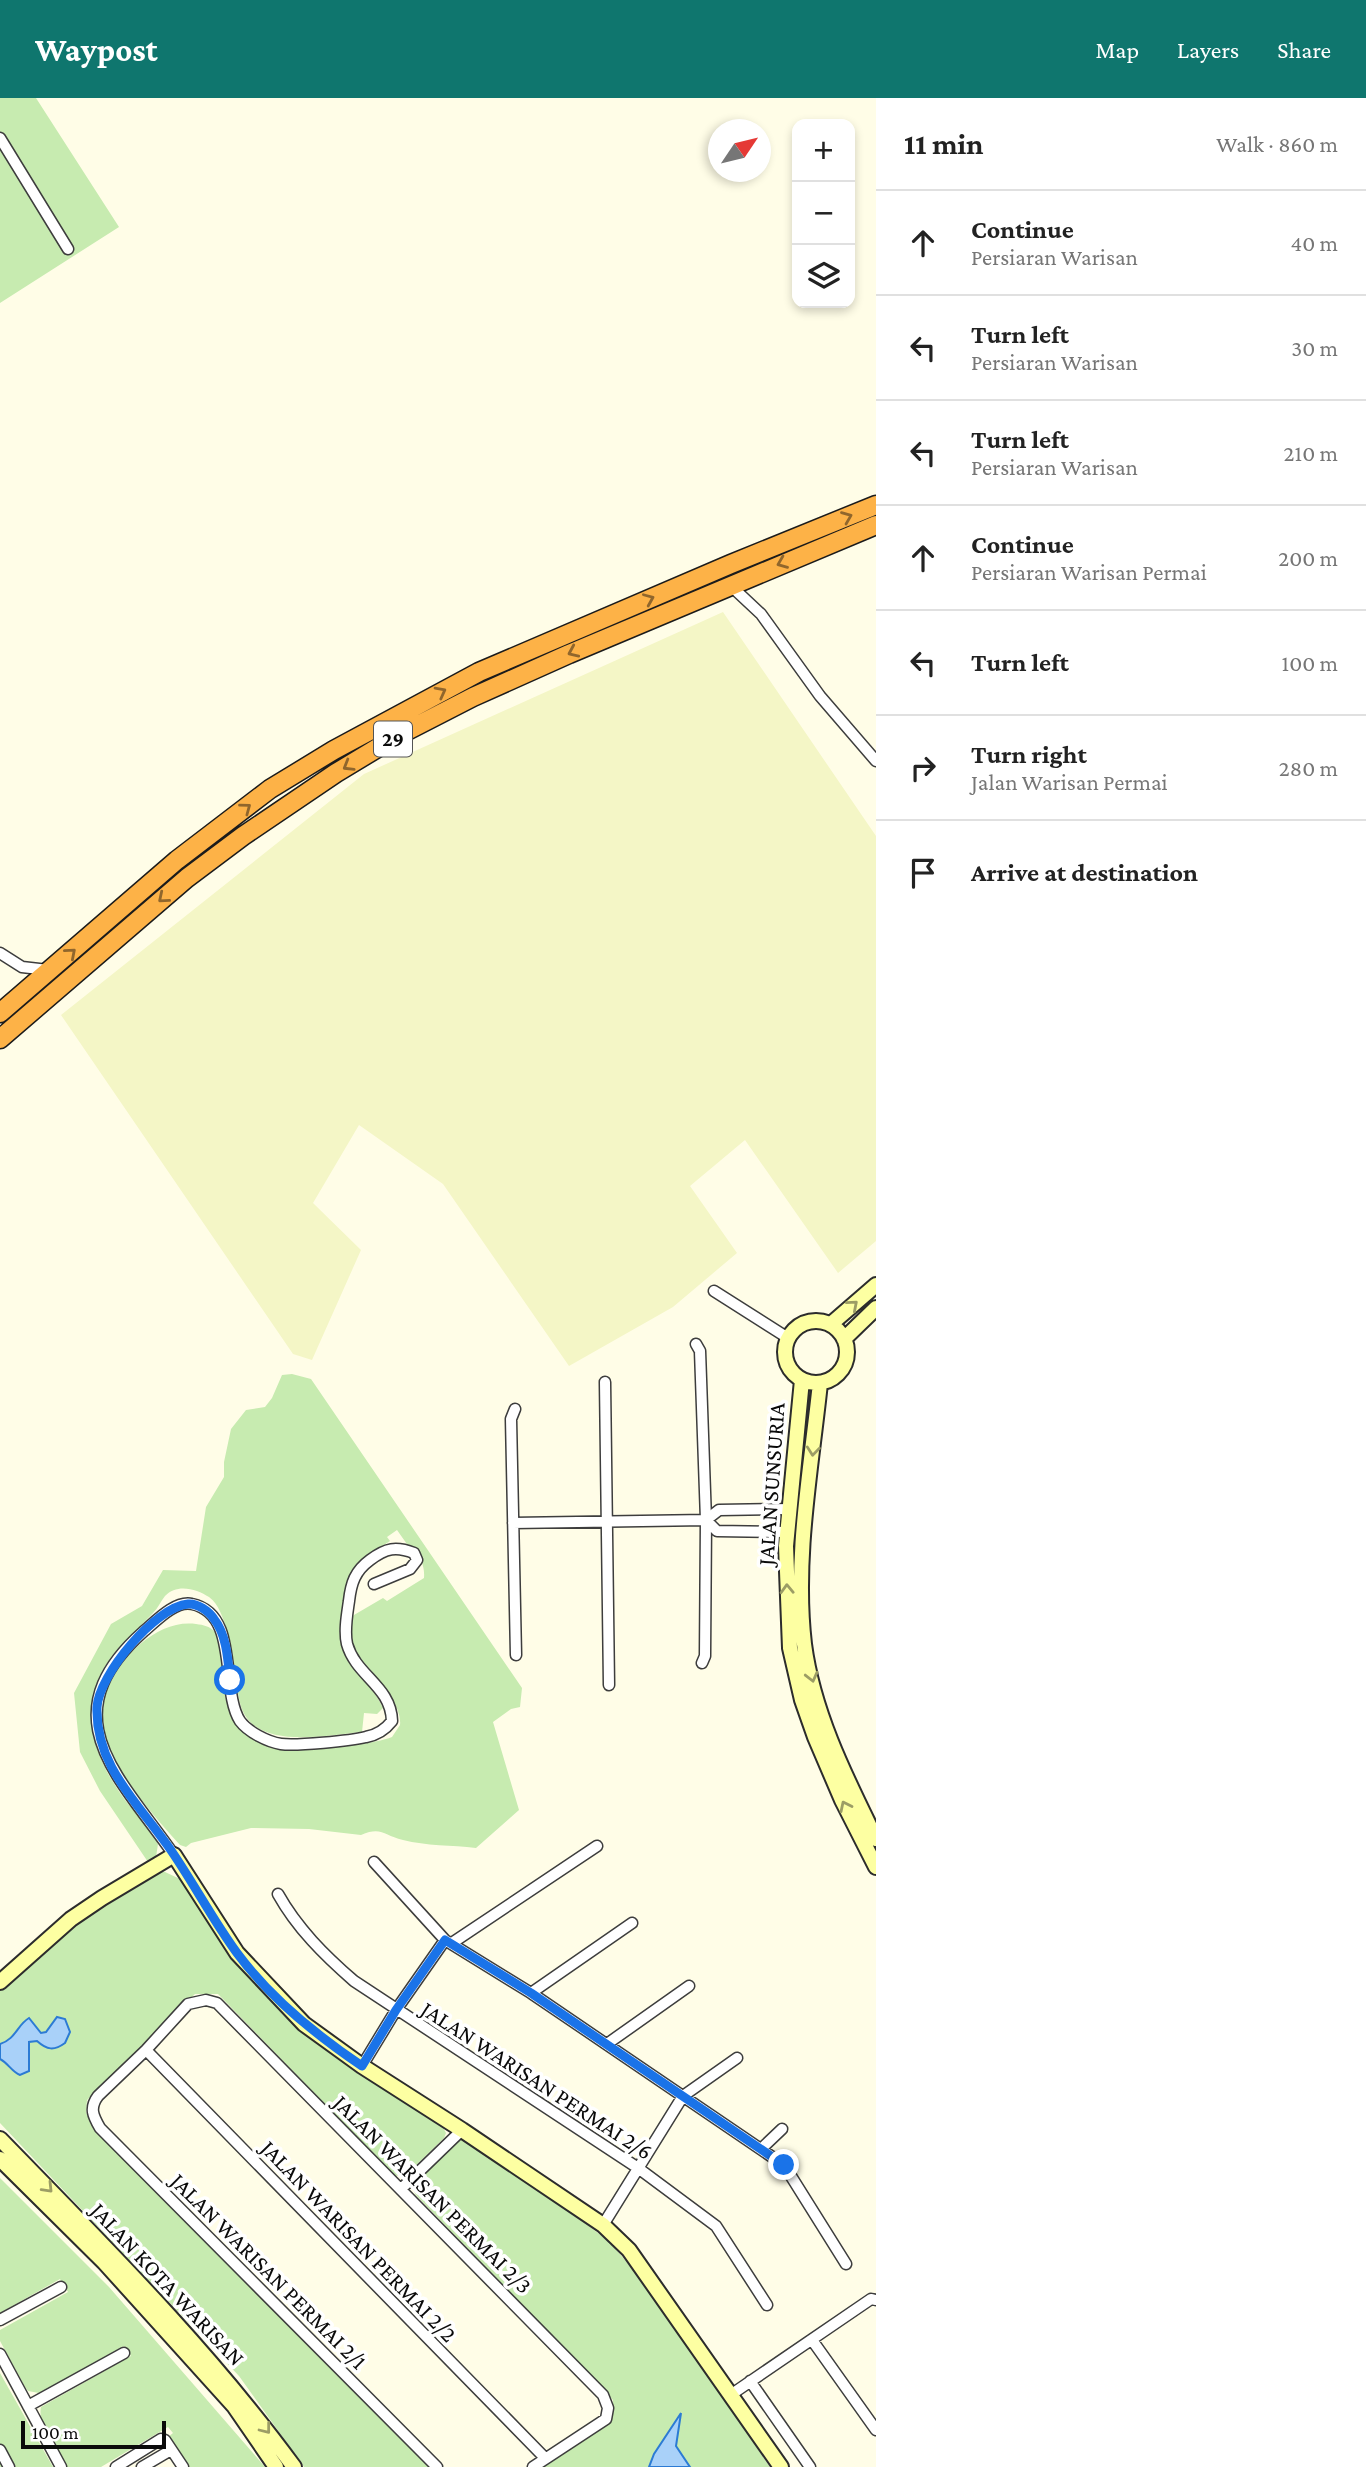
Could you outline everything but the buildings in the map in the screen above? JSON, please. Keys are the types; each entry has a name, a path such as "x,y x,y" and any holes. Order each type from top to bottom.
{"highway":[{"name":"29","path":"0,1013 177,860 270,789 334,750 479,672 876,505"},
{"name":"29","path":"0,1040 187,878 336,773 399,735 473,697 729,585 876,525"}],"street":[{"path":"0,138 68,249"},
{"path":"729,585 761,614 820,696 876,761"},
{"path":"0,953 22,967 50,971"},
{"path":"831,1324 876,1285"},
{"path":"713,1291 788,1338"},
{"path":"844,1339 876,1308"},
{"path":"821,1321 831,1324 844,1339 847,1358 843,1367 830,1380 820,1383 802,1380 788,1367 785,1357 788,1338 802,1324 821,1321"},
{"path":"696,1344 700,1351 706,1520 705,1656 702,1663"},
{"name":"JALAN SUNSURIA","path":"802,1380 787,1532 790,1648 802,1700 815,1737 842,1800 876,1867"},
{"path":"605,1382 609,1685"},
{"name":"JALAN SUNSURIA","path":"820,1383 800,1589 805,1645 825,1724 876,1839"},
{"path":"515,1409 511,1419 516,1655"},
{"path":"513,1523 706,1520 719,1510 789,1509"},
{"path":"706,1520 717,1531 787,1532"},
{"path":"374,1584 410,1569 417,1560 414,1553 400,1548 388,1548 356,1573 351,1586 346,1633 348,1646 360,1667 386,1696 392,1707 392,1721 385,1730 366,1737 281,1744 251,1730 241,1722 235,1711 222,1633 215,1619 204,1609 190,1603 177,1606 157,1620 122,1653 103,1683 97,1704 100,1742 109,1763 174,1855 237,1953 304,2024 362,2066 463,2130 603,2225 629,2250 781,2467"},
{"path":"362,2066 396,2010 449,1942 597,1846"},
{"path":"0,1982 71,1919 174,1855"},
{"path":"374,1862 449,1942 531,1993 784,2165 846,2264"},
{"name":"JALAN WARISAN PERMAI 2/6","path":"278,1894 291,1918 327,1958 354,1981 638,2168 716,2225 767,2305"},
{"path":"531,1993 632,1923"},
{"path":"607,2044 689,1986"},
{"name":"JALAN WARISAN PERMAI 2/3","path":"146,2050 188,2004 206,2000 217,2003 603,2395 608,2408 606,2419 545,2458"},
{"name":"JALAN WARISAN PERMAI 2/1","path":"146,2050 92,2104 93,2116 100,2128 437,2467"},
{"name":"JALAN WARISAN PERMAI 2/2","path":"146,2050 545,2458"},
{"path":"603,2225 683,2096 737,2058"},
{"path":"761,2149 782,2129"},
{"path":"401,2189 463,2130"},
{"name":"JALAN KOTA WARISAN","path":"0,2139 145,2289 242,2400 294,2467"},
{"name":"JALAN KOTA WARISAN","path":"0,2159 104,2262 225,2395 276,2467"},
{"path":"0,2320 61,2287"},
{"path":"732,2394 871,2299 876,2300"},
{"path":"812,2340 876,2430"},
{"path":"28,2406 124,2353"},
{"path":"0,2354 61,2467"},
{"path":"750,2381 810,2467"},
{"path":"116,2467 161,2439 183,2467"},
{"path":"142,2467 171,2450"},
{"path":"0,2451 9,2467"},
{"path":"533,2467 545,2458"}],"green space":[{"path":"0,98 36,98 119,227 0,303"},
{"path":"723,612 876,836 876,1241 838,1273 745,1140 690,1186 737,1253 673,1307 569,1366 443,1184 359,1125 313,1203 361,1250 312,1360 293,1354 61,1015 364,774"},
{"path":"292,1374 311,1379 522,1688 520,1707 511,1709 493,1722 519,1810 476,1848 412,1842 374,1831 361,1835 309,1829 251,1828 191,1843 186,1847 180,1845 158,1821 125,1777 109,1748 103,1709 115,1674 144,1641 169,1627 182,1624 204,1625 215,1632 221,1652 229,1706 244,1731 258,1741 280,1748 312,1749 367,1743 392,1737 400,1725 398,1711 391,1697 358,1655 351,1641 349,1628 354,1615 383,1598 387,1601 424,1578 423,1565 418,1554 413,1546 409,1547 397,1530 387,1537 390,1541 355,1567 342,1608 341,1633 344,1651 383,1708 377,1714 364,1713 362,1732 292,1737 259,1729 247,1718 240,1703 232,1648 220,1612 209,1597 199,1592 181,1588 170,1592 116,1651 96,1686 91,1722 100,1758 109,1775 158,1844 156,1857 148,1862 100,1791 80,1752 74,1693 111,1624 142,1606 163,1570 196,1571 206,1507 224,1477 224,1462 231,1429 246,1410 265,1407 282,1375"},
{"path":"153,1872 165,1872 180,1879 231,1957 294,2022 441,2124 446,2133 407,2174 395,2176 218,1994 195,1994 87,2100 86,2112 93,2128 429,2467 304,2467 239,2376 0,2123 0,1988 53,1938"},
{"path":"456,2141 471,2143 568,2210 611,2243 655,2297 770,2467 542,2467 611,2421 613,2400 415,2194 413,2187 417,2180"},
{"path":"0,2178 109,2287 265,2467 189,2467 168,2437 173,2433 168,2427 101,2467 66,2467 45,2430 41,2407 131,2356 124,2346 39,2393 28,2391 25,2387 0,2341 0,2330 68,2292 60,2279 0,2313"},
{"path":"0,2373 53,2467 0,2467"}],"water":[{"path":"57,2017 65,2019 70,2032 65,2043 51,2048 37,2041 29,2042 29,2071 20,2075 0,2059 0,2044 10,2039 29,2018 41,2033 46,2032"},
{"path":"681,2413 676,2446 690,2467 649,2467 654,2454"}],"route":[{"path":"230,1680 222,1633 215,1619 204,1609 190,1603 177,1606 157,1620 122,1653 103,1683 97,1704 100,1742 124,1787 174,1855 237,1953 304,2024 362,2066 396,2010 445,1940 531,1993 784,2165"}]}
